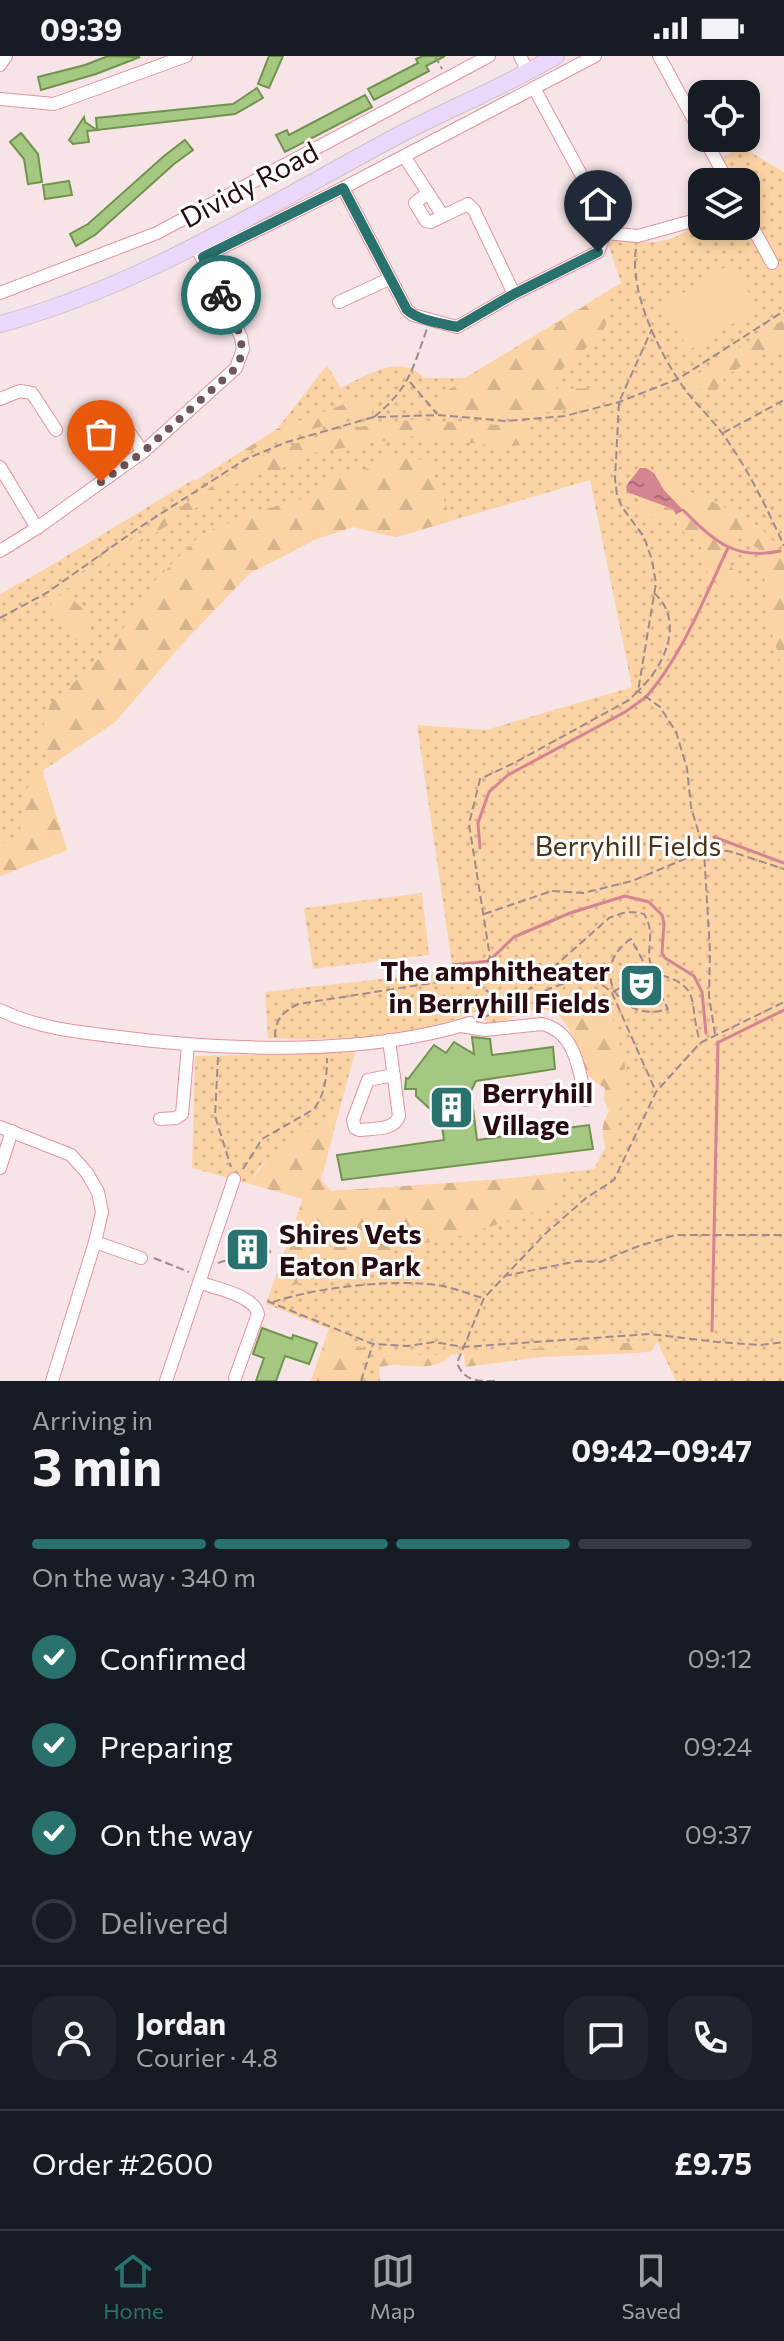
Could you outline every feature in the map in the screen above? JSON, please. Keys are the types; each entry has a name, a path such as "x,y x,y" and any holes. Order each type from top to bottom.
{"main road":[{"name":"Dividy Road","path":"0,324 199,251 400,135 531,80 556,56"}],"street":[{"path":"0,65 6,56"},
{"path":"0,99 54,104 186,56"},
{"name":"Dividy Road","path":"0,293 157,233 489,56"},
{"path":"343,188 407,310 430,321 457,327 598,252 605,233 597,204 520,56"},
{"name":"Dividy Road","path":"199,251 343,188 404,156 531,80 595,56"},
{"path":"659,56 688,109"},
{"path":"404,156 443,216 468,204 474,210 514,294"},
{"path":"605,233 638,236 688,222"},
{"path":"760,240 772,263"},
{"path":"0,551 143,452 226,379 241,359 241,337 199,251"},
{"path":"339,302 389,279"},
{"path":"0,399 20,391 32,393 56,430"},
{"path":"118,417 143,452"},
{"path":"0,467 37,528"},
{"path":"0,1027 3,1012 37,1025 71,1031 188,1045 275,1048 389,1040 465,1024 476,1030 542,1024 552,1026 568,1038 586,1100"},
{"path":"389,1040 394,1075 398,1121 393,1126 355,1128 353,1120 368,1080 394,1075"},
{"path":"160,1119 176,1118 182,1114 188,1045"},
{"path":"0,1168 6,1129 71,1155 98,1192 102,1212 95,1242 52,1381"},
{"path":"166,1381 234,1179"},
{"path":"95,1242 141,1258"},
{"path":"200,1280 250,1301 257,1308 258,1314 235,1378"}],"path":[{"path":"435,56 446,78"},
{"path":"638,236 634,260 640,298 652,329 678,379 722,433 784,546"},
{"path":"0,618 48,592 137,529 246,459 287,442 374,417 438,415 507,421 565,416 619,402 678,379 784,311"},
{"path":"374,417 395,400 409,380 430,321"},
{"path":"638,691 654,593 652,560 644,537 617,495 619,402 652,329"},
{"path":"409,380 438,415"},
{"path":"722,433 784,400"},
{"path":"488,1015 496,997 481,987 490,957 469,824 480,779 629,700 638,691 658,666 671,631 671,618 666,605 654,593"},
{"path":"638,691 660,707 676,732 687,768 691,807 704,851 710,952 709,996 716,1035"},
{"path":"484,915 552,891 583,893 632,881 704,851 717,849 784,869"},
{"path":"508,1008 609,918 637,912 644,914 650,926 648,961 654,973 677,980 690,991 700,1043"},
{"path":"643,961 631,939 617,952 611,965 610,978 613,992 656,1092"},
{"path":"275,1048 279,1018 298,1004 445,981 474,974 485,967"},
{"path":"613,992 639,976"},
{"path":"465,1024 581,979 599,982 632,1009 656,1013 668,1009 652,978"},
{"path":"495,1381 468,1380 457,1363 484,1298 545,1234 586,1198 614,1180 656,1092 700,1043 784,1002"},
{"path":"219,1047 215,1116 234,1179 240,1176 262,1139 314,1109 327,1072 326,1045"},
{"path":"503,1277 578,1261 600,1262 675,1235 784,1235"},
{"path":"141,1258 148,1256 200,1280"},
{"path":"250,1301 272,1302 352,1286 415,1283 484,1298"},
{"path":"272,1302 373,1344 408,1346 434,1342 463,1347 650,1334 760,1345 784,1342"},
{"path":"361,1381 373,1344"}],"green space":[{"name":"Berryhill Fields","path":"731,152 750,152 784,172 784,1381 676,1381 657,1341 428,1356 378,1353 380,1381 311,1381 329,1329 266,1304 303,1199 331,1191 494,1180 594,1169 620,1120 570,992 485,1020 480,1010 403,1032 322,1039 268,1038 265,992 453,971 417,725 486,730 632,687 590,480 396,537 353,527 316,539 250,573 180,646 115,722 42,771 67,850 0,876 0,594 194,479 196,481 277,429 327,365 341,388 372,373 394,367 415,370 424,378 465,378 621,283 608,244 621,239 653,242 675,237 688,229 688,240 760,240 760,168 708,168"},
{"path":"731,264 758,308 689,350 662,306"},
{"path":"609,291 609,311 600,336 564,368 555,381 557,389 595,388 602,393 600,402 543,413 504,415 445,412 439,404 440,395"},
{"path":"784,319 784,345 725,376 722,385 715,390 691,389 687,381"},
{"path":"350,402 368,402 372,413 257,447 195,481 277,429"},
{"path":"413,420 517,426 524,428 528,437 523,445 504,447 412,436 302,455 277,472 257,475 231,486 131,548 74,589 62,587 254,461 318,436"},
{"path":"393,456 425,460 438,482 451,521 396,537 353,527 316,539 250,573 180,646 115,722 58,760 42,747 41,734 51,702 91,668 132,618 154,582 202,534 252,513 315,495 337,475 360,472"},
{"path":"659,472 674,483 746,518 775,544 784,562 784,673 767,618 764,570 759,549 740,538 729,539 721,557 745,581 740,593 731,595 720,587 707,573 701,548 681,529 675,517 671,522 655,520 640,508 642,497 657,505 683,510 664,490 654,473"},
{"path":"61,595 72,599 90,615 92,642 81,644 59,619 50,601 52,597"},
{"path":"42,771 67,850 0,876 0,843 19,841 24,792"},
{"path":"422,893 429,955 313,969 304,908"},
{"path":"570,992 595,993 611,1012 625,1065 620,1120 606,1148 603,1130 609,1111 604,1100 605,1088 590,1077 565,1023 548,1010 529,1011 487,1026 485,1020"},
{"path":"355,1052 337,1119 328,1118 259,1167 250,1184 192,1168 195,1056"},
{"path":"328,1118 337,1119 321,1180 331,1191 565,1173 559,1198 543,1209 468,1234 398,1249 361,1262 330,1253 316,1260 306,1282 271,1291 303,1199 250,1184 265,1163"},
{"path":"329,1329 365,1350 361,1370 351,1381 311,1381"},
{"path":"657,1341 652,1351 638,1353 542,1357 465,1367 464,1353"},
{"path":"377,1353 452,1354 432,1365 379,1367 373,1366"}],"water":[{"path":"640,468 654,473 664,490 683,510 676,515 673,509 627,492 626,486"}],"building":[{"path":"108,56 140,57 41,90 38,77"},
{"path":"269,56 283,56 269,88 258,84"},
{"path":"445,56 426,66 429,71 374,100 368,89 418,63 416,59"},
{"path":"257,88 263,98 235,114 97,130 96,118 233,104"},
{"path":"365,95 372,107 285,152 276,135 287,130 289,135"},
{"path":"84,117 85,122 97,130 87,131 89,142 73,144 69,140"},
{"path":"21,133 38,154 42,182 28,184 24,159 10,142"},
{"path":"185,140 193,150 95,235 76,246 70,234 88,224"},
{"path":"69,181 72,195 45,199 43,185"},
{"name":"Berryhill Village","path":"472,1037 490,1039 492,1055 553,1047 555,1069 476,1081 471,1091 477,1140 589,1125 593,1149 342,1180 337,1155 444,1140 441,1119 416,1096 416,1089 405,1089 406,1078 434,1045 446,1053 454,1042 474,1054"},
{"name":"Shires Vets Eaton Park","path":"247,1230 256,1239 262,1236 270,1252 240,1267 237,1261 232,1263 227,1246 242,1239 239,1234"},
{"path":"262,1328 292,1339 293,1335 317,1343 309,1364 285,1356 276,1381 256,1381 264,1358 253,1354"}],"waterway":[{"path":"683,510 726,546 750,553 780,551"},
{"path":"647,696 682,644 728,548"},
{"path":"480,848 478,823 489,792 508,775 625,712 646,697"},
{"path":"714,837 784,863"},
{"path":"452,965 489,961 514,937 570,913 625,896 649,902 662,915 662,953 694,976 702,992 706,1033"},
{"path":"719,1042 784,1010"},
{"path":"714,1236 718,1042"},
{"path":"712,1331 714,1236"}],"way so far":[{"path":"101,482 143,452 236,368 243,349 241,337 221,295"}],"place":[{"name":"The amphitheater in Berryhill Fields","path":"641,986"},
{"name":"Berryhill Village","path":"451,1108"},
{"name":"Shires Vets Eaton Park","path":"248,1249"}],"route":[{"path":"221,295 203,257 343,188 407,310 430,321 457,327 598,252"}]}
